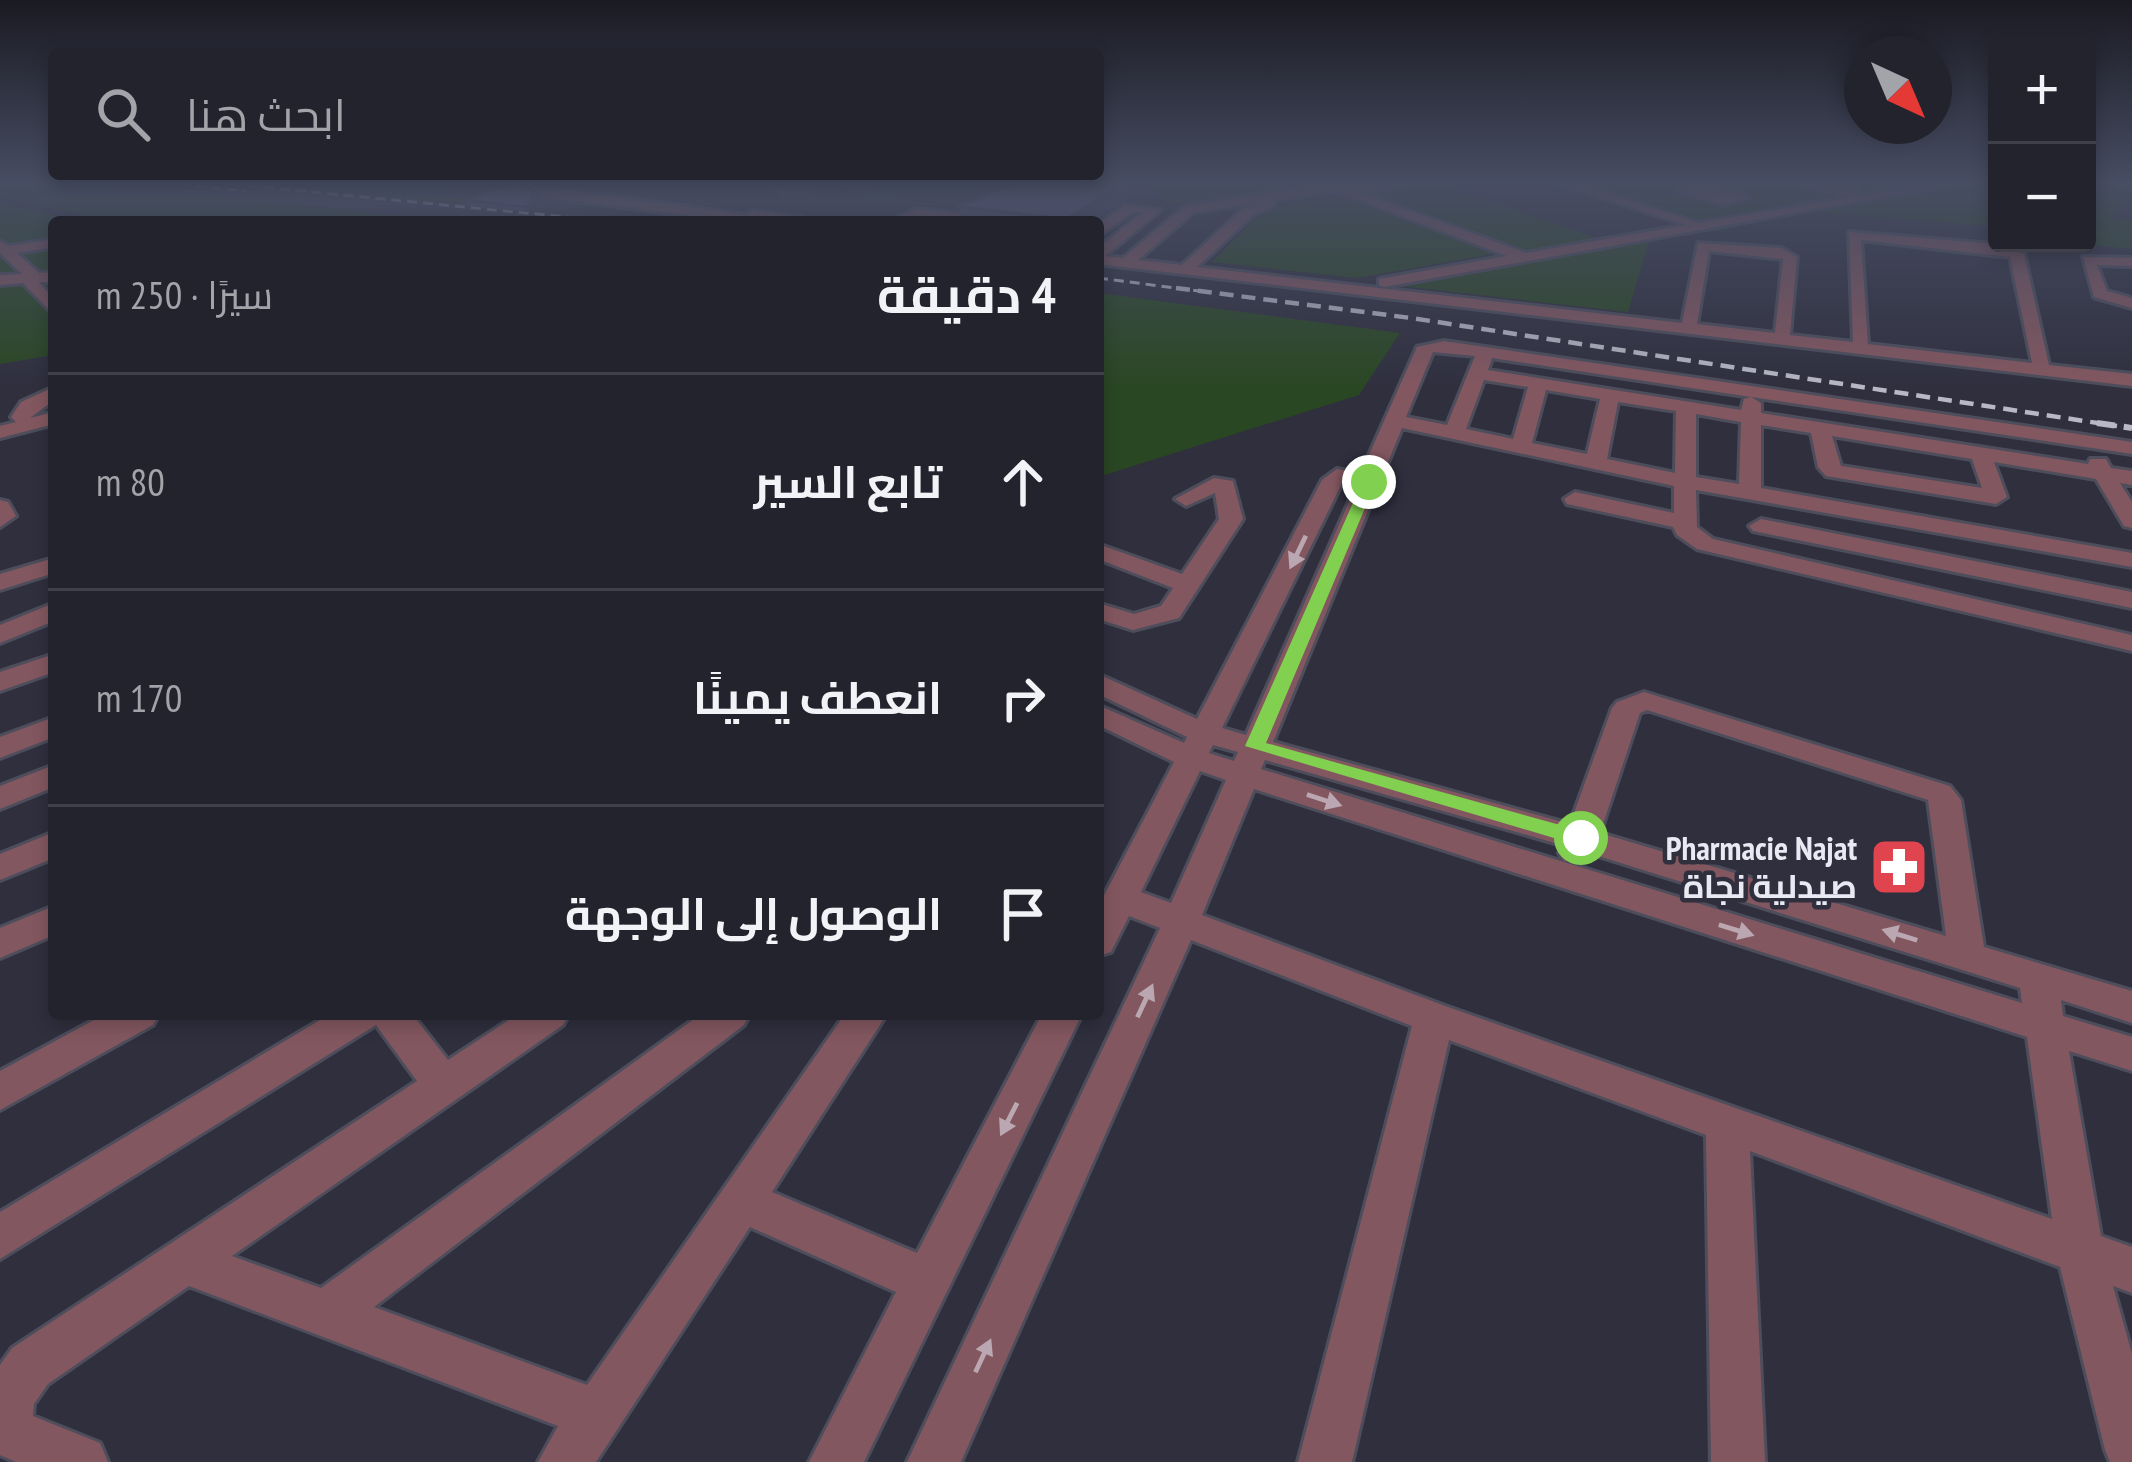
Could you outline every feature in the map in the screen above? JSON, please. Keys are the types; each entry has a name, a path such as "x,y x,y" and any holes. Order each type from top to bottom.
{"street":[{"path":"1130,259 1138,252"},
{"path":"1187,268 1204,252"},
{"path":"1510,252 1522,257"},
{"path":"1366,286 1550,252"},
{"path":"1690,322 1702,252"},
{"path":"1781,252 1790,257 1783,333"},
{"path":"1855,252 1861,342"},
{"path":"2010,252 2017,254 2041,363"},
{"path":"1104,257 2132,377"},
{"path":"1104,258 2132,377"},
{"path":"2132,262 2088,260 2102,296 2132,302"},
{"path":"14,277 48,277"},
{"path":"14,277 48,305"},
{"path":"934,1462 1182,919 1426,347 2132,448"},
{"path":"1454,434 1485,352"},
{"path":"1478,374 2132,478"},
{"path":"1520,448 1538,384"},
{"path":"1750,493 1751,392"},
{"path":"1595,464 1610,396"},
{"path":"1686,407 1685,522 1693,537 1721,549 2132,643"},
{"path":"0,423 48,410"},
{"path":"0,432 48,411"},
{"path":"1394,420 1683,481 2132,560"},
{"path":"1820,428 1831,469 1996,496 1980,453"},
{"path":"2081,440 2132,521"},
{"path":"1903,441 1916,484"},
{"path":"1105,924 1201,746 1333,480 1337,476 1369,482"},
{"path":"1104,614 1117,620 1152,619 1170,612 1190,586 1231,519 1227,488 1222,485 1186,499"},
{"path":"1575,499 1685,522"},
{"path":"0,507 4,516 0,520"},
{"path":"1761,526 2132,600"},
{"path":"1104,552 1190,586"},
{"path":"0,582 48,567"},
{"path":"0,635 48,614"},
{"path":"0,682 48,664"},
{"path":"1104,687 1201,746"},
{"path":"1567,877 1629,705 1648,702 1942,796 1967,956"},
{"path":"0,728 48,709"},
{"path":"1104,716 1249,760 1581,838 2132,1007"},
{"path":"0,748 48,728"},
{"path":"1249,760 1567,877 2132,1054"},
{"path":"0,798 48,778"},
{"path":"0,868 48,847"},
{"path":"1105,924 1182,919 1434,1018 2132,1270"},
{"path":"0,944 48,922"},
{"path":"2038,979 2080,1252 2132,1450"},
{"path":"1325,1462 1434,1018"},
{"path":"0,1092 121,1020"},
{"path":"0,1237 353,1020"},
{"path":"394,1020 443,1085"},
{"path":"81,1462 10,1433 5,1420 15,1385 30,1366 540,1020"},
{"path":"327,1313 722,1020"},
{"path":"565,1462 863,1020"},
{"path":"836,1462 1058,1020"},
{"path":"1727,1124 1738,1462"},
{"path":"741,1201 927,1281"},
{"path":"184,1261 596,1414"}],"green space":[{"path":"0,252 48,252 47,356 0,364"},
{"path":"1222,252 1492,254 1357,278 1212,262"},
{"path":"1579,252 1646,252 1628,312 1400,286 1400,281"},
{"path":"1104,294 1400,333 1359,395 1104,475"}],"railway":[{"path":"1104,279 1199,291"},
{"path":"1176,288 1411,318 2103,424"},
{"path":"2097,423 2103,424"},
{"path":"2103,424 2132,428"},
{"path":"2103,424 2117,426"}],"place":[{"name":"Pharmacie Najat صيدلية نجاة","path":"1899,867"}],"route":[{"path":"1369,482 1255,746 1581,838"}]}
